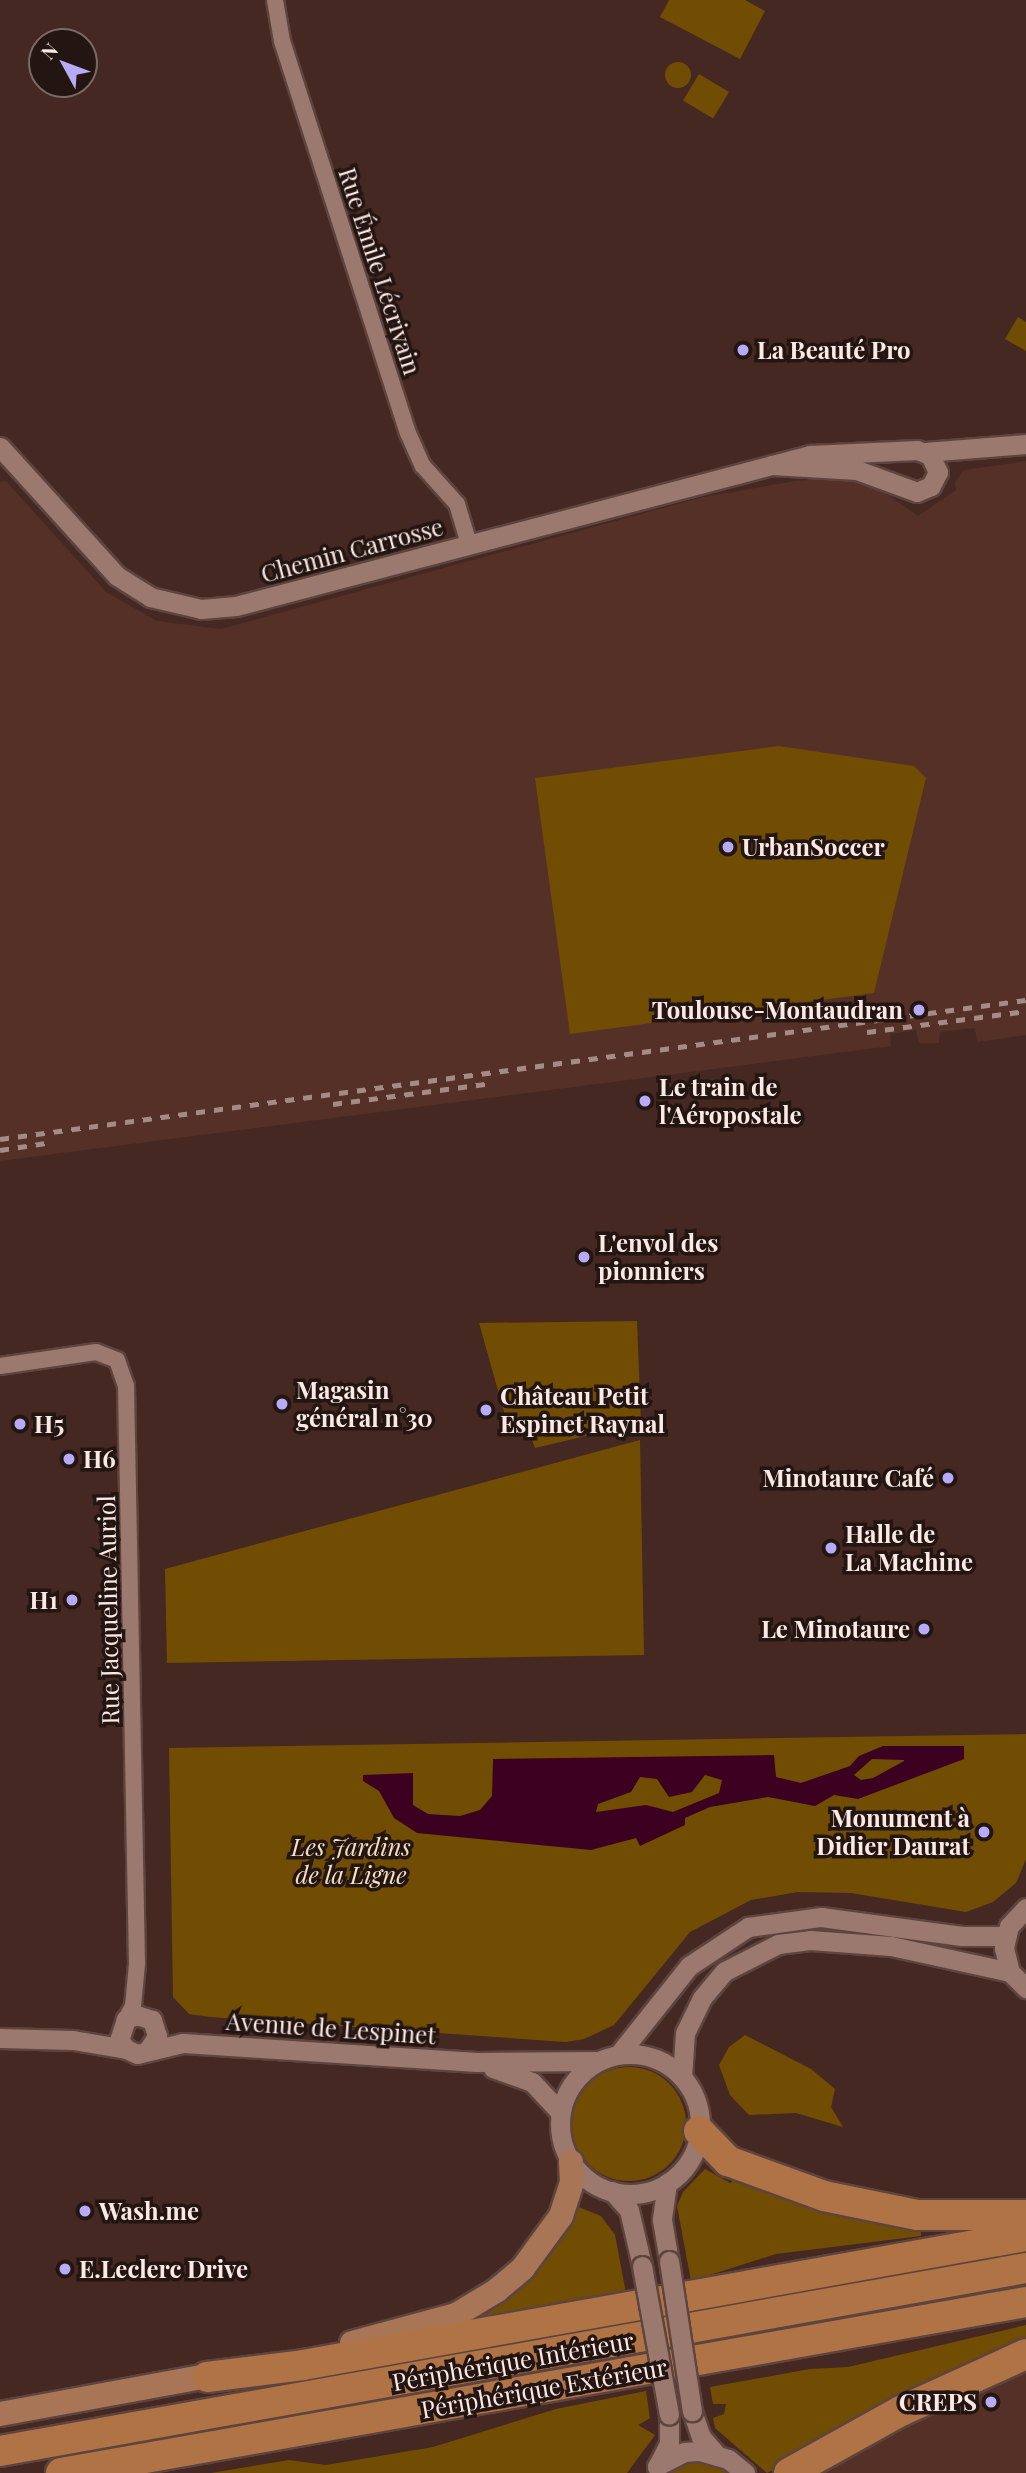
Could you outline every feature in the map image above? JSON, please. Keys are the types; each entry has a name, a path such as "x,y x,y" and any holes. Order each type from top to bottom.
{"highway":[{"path":"699,2131 728,2161 824,2196 917,2216 1026,2215"},
{"path":"207,2377 303,2365 1026,2236"},
{"name":"Périphérique Intérieur","path":"0,2451 1026,2268"},
{"name":"Périphérique Extérieur","path":"61,2473 1026,2302"},
{"path":"789,2473 901,2411 1026,2354"}],"main road":[{"path":"0,2414 207,2377 409,2329 456,2315 496,2291 523,2268 561,2216 572,2182 571,2162"}],"street":[{"name":"Rue Émile Lécrivain","path":"275,0 282,41 408,433 423,466 457,504 469,544"},
{"path":"900,483 898,461 917,452 934,460 938,472 976,451 1026,444"},
{"name":"Chemin Carrosse","path":"0,447 117,576 150,597 184,607 236,606 810,455 976,451"},
{"name":"Chemin Carrosse","path":"772,465 858,470 900,483 910,491 925,490 938,472"},
{"name":"Rue Jacqueline Auriol","path":"0,1366 96,1352 117,1360 126,1386 137,1980 124,2022"},
{"path":"1010,1972 1005,1936 1026,1908"},
{"path":"619,2054 689,1966 748,1927 821,1917 962,1936 1005,1936"},
{"path":"682,2077 685,2033 702,1998 726,1971 778,1944 810,1940 891,1946 1010,1972 1026,1988"},
{"name":"Rue Jacqueline Auriol","path":"137,1980 154,2024"},
{"path":"0,2038 72,2040 126,2049 137,2054 148,2050 156,2041 154,2024 137,2015 72,2040"},
{"path":"124,2022 120,2039 126,2049"},
{"name":"Avenue de Lespinet","path":"154,2024 183,2043"},
{"name":"Avenue de Lespinet","path":"148,2050 183,2043 476,2062 598,2061"},
{"path":"619,2054 643,2054 664,2063 682,2077 697,2102 699,2131 689,2160 667,2183 640,2193 612,2191 588,2180 571,2162 560,2130 561,2113 573,2083 598,2061 619,2054"},
{"name":"Avenue de Lespinet","path":"476,2062 532,2082 561,2113"},
{"path":"667,2183 662,2220 692,2411 701,2437 715,2453 744,2473"},
{"path":"612,2191 629,2210 669,2415 669,2443 654,2470"},
{"path":"654,2470 684,2452 715,2453"}],"shaded area":[{"path":"1026,461 1026,1035 977,1042 975,1028 940,1032 939,1043 919,1043 916,1030 890,1034 891,1046 0,1161 0,482 6,481 106,592 157,621 221,629 703,497 796,481 829,478 858,483 883,491 918,516 956,490 955,482 964,470"},
{"path":"883,1746 964,1746 964,1759 858,1799 834,1795 815,1806 768,1797 710,1807 685,1818 685,1825 640,1846 636,1838 591,1850 417,1833 394,1818 379,1791 363,1781 363,1775 413,1773 413,1805 428,1814 460,1816 480,1810 492,1796 493,1759 774,1755 776,1777 801,1783 850,1766 859,1756","holes":["872,1759 904,1760 904,1761 873,1778 861,1780 854,1775","705,1775 722,1780 719,1793 673,1812 646,1805 596,1812 598,1804 631,1792 640,1777 657,1779 669,1797 692,1792"]},
{"name":"CREPS","path":"1026,2372 1026,2473 819,2473 1002,2379"}],"green space":[{"path":"669,0 745,0 765,11 740,59 660,17"},
{"path":"678,62 687,66 691,75 687,84 678,88 669,84 665,75 669,66"},
{"path":"699,74 729,92 713,119 683,101"},
{"path":"1018,317 1026,322 1026,351 1005,339"},
{"name":"UrbanSoccer","path":"779,746 914,766 926,778 874,993 570,1034 535,778"},
{"path":"637,1321 641,1423 535,1448 525,1421 508,1426 479,1323"},
{"path":"640,1440 644,1655 167,1663 165,1569"},
{"name":"Les Jardins de la Ligne","path":"1026,1734 1026,1859 1016,1883 993,1902 966,1912 851,1893 798,1892 751,1900 690,1932 614,2025 584,2039 566,2042 210,2017 189,2014 173,1997 169,1748"},
{"path":"745,2035 811,2069 835,2089 831,2107 843,2127 796,2113 749,2115 730,2095 719,2065 729,2047"},
{"path":"629,2067 651,2072 669,2084 681,2102 686,2124 681,2146 669,2164 651,2176 629,2181 607,2176 589,2164 577,2146 572,2124 577,2102 589,2084 607,2072"},
{"path":"705,2169 730,2183 734,2180 813,2209 921,2229 921,2236 776,2254 691,2281 677,2206 683,2192"},
{"path":"576,2206 601,2216 615,2235 626,2293 438,2329 528,2277 558,2242"},
{"path":"1026,2325 1026,2339 767,2473 715,2428 713,2418 724,2414 726,2404 713,2404 710,2387 810,2369 848,2367"},
{"path":"646,2391 650,2418 638,2425 655,2435 627,2473 211,2473 289,2460 326,2465 433,2447 556,2409"},
{"path":"695,2461 713,2464 729,2473 666,2473"}],"railway":[{"path":"0,1139 1026,1000"},
{"path":"867,1032 1026,1011"},
{"path":"333,1104 493,1083"},
{"path":"0,1150 52,1142"}],"place":[{"name":"La Beauté Pro","path":"743,350"},
{"name":"UrbanSoccer","path":"728,847"},
{"name":"Toulouse-Montaudran","path":"919,1010"},
{"name":"Le train de l'Aéropostale","path":"645,1101"},
{"name":"L'envol des pionniers","path":"584,1257"},
{"name":"Magasin général n°30","path":"282,1404"},
{"name":"Château Petit Espinet Raynal","path":"486,1410"},
{"name":"H5","path":"20,1424"},
{"name":"H6","path":"69,1459"},
{"name":"Minotaure Café","path":"948,1478"},
{"name":"Halle de La Machine","path":"831,1548"},
{"name":"H1","path":"72,1600"},
{"name":"Le Minotaure","path":"924,1629"},
{"name":"Monument à Didier Daurat","path":"984,1832"},
{"name":"Wash.me","path":"85,2211"},
{"name":"E.Leclerc Drive","path":"65,2269"},
{"name":"CREPS","path":"991,2402"}]}
